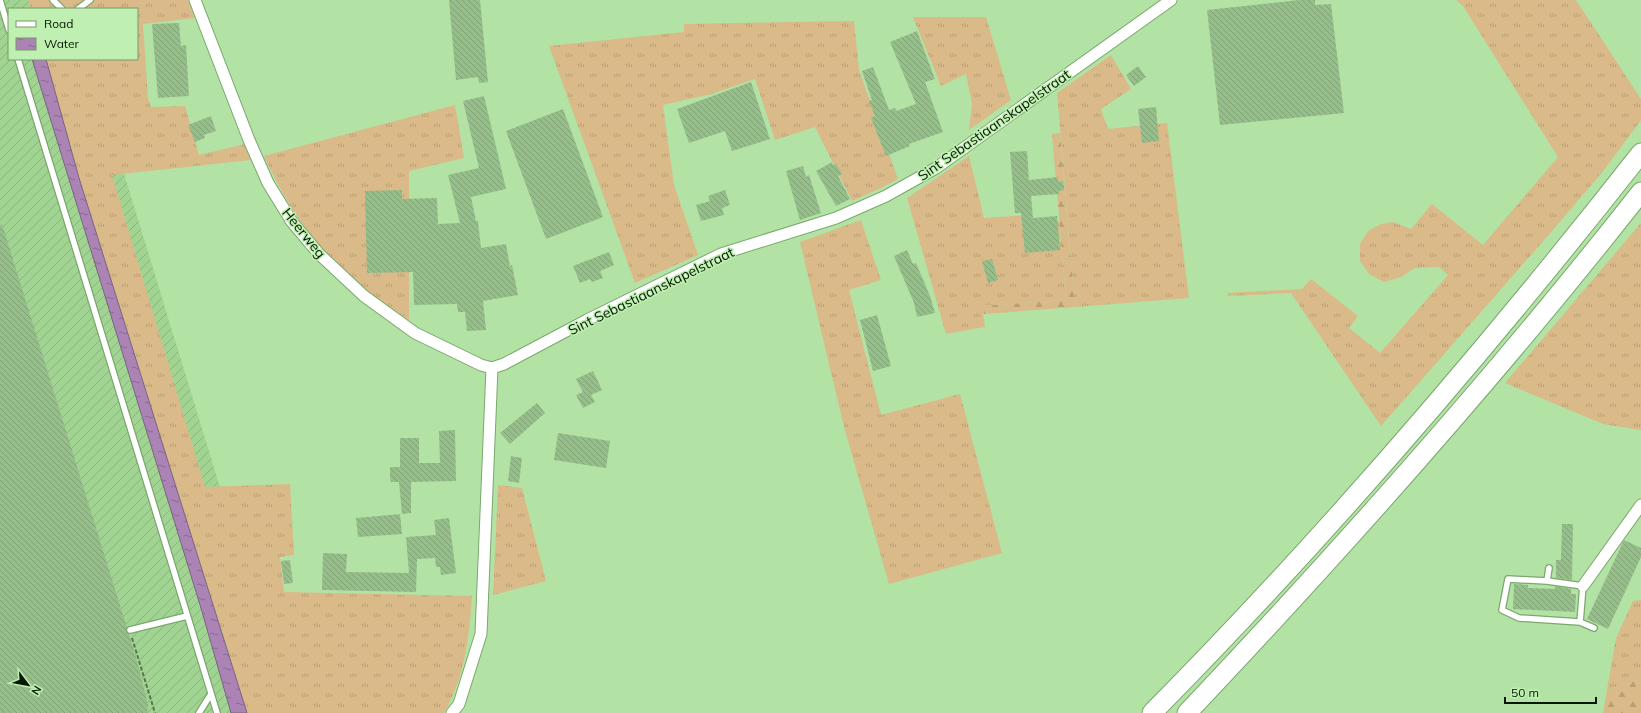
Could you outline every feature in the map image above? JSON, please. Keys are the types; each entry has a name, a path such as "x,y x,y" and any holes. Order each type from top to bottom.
{"highway":[{"path":"1152,713 1272,588 1421,420 1572,241 1641,153"},
{"path":"1186,713 1289,603 1440,434 1519,342 1641,192"}],"street":[{"name":"Heerweg","path":"195,0 249,140 268,183 292,222 319,254 364,296 389,315 415,333 470,361 492,368"},
{"name":"Sint Sebastiaanskapelstraat","path":"492,368 504,364 587,320 721,254 836,218 886,196 936,168 1170,0"},
{"path":"452,713 459,704 481,634 492,368"},
{"path":"1583,586 1641,504"}],"lane":[{"path":"0,0 8,27"},
{"path":"53,0 61,8"},
{"path":"79,8 90,0"},
{"path":"18,60 217,713"},
{"path":"1547,581 1549,568"},
{"path":"1580,622 1583,586 1547,581 1508,579 1502,610 1519,618 1580,622 1594,628"},
{"path":"130,630 187,616"},
{"path":"199,713 211,694"}],"path":[{"path":"130,630 155,713"}],"shaded area":[{"path":"0,0 71,0 74,8 8,8 8,60 89,60 289,713 0,713"}],"green space":[{"path":"28,0 188,0 195,18 143,24 148,98 151,107 185,106 199,155 245,144 251,160 112,175 205,487 290,484 294,555 280,557 284,592 472,596 465,656 457,685 444,713 247,713 79,178 46,60 138,60 138,8 31,8"},
{"path":"1456,0 1576,0 1641,99 1641,120 1604,170 1381,426 1291,293 1228,296 1227,293 1302,289 1311,279 1358,316 1349,328 1380,353 1448,275 1439,267 1415,268 1401,277 1384,282 1369,274 1360,261 1360,244 1368,231 1381,224 1393,222 1411,229 1432,204 1483,245 1558,157 1463,6"},
{"path":"913,17 986,17 1011,100 969,130 972,104 966,74 941,86"},
{"path":"854,21 859,70 898,179 852,201 815,127 775,140 755,79 712,94 663,105 674,185 698,255 635,283 549,46 684,32 684,24"},
{"path":"1111,55 1131,89 1101,109 1108,129 1167,123 1189,298 1075,307 1057,93"},
{"path":"455,105 464,158 409,171 409,320 345,273 320,248 298,219 264,156"},
{"path":"1060,133 1075,307 984,314 981,306 1066,300 1052,134"},
{"path":"969,156 984,218 1029,215 1031,224 1059,221 1066,300 982,306 985,327 946,334 907,198"},
{"path":"861,220 881,280 849,290 881,415 960,394 1002,553 889,584 844,427 800,242"},
{"path":"1641,223 1641,430 1603,424 1505,383"},
{"path":"498,485 522,488 546,581 493,595"},
{"path":"1641,600 1641,679 1607,690 1616,638 1633,601"},
{"path":"1641,679 1641,713 1603,713 1607,690"}],"water":[{"path":"32,60 46,60 79,178 247,713 231,713 201,608"}],"building":[{"path":"449,0 480,0 488,82 479,83 478,77 456,80"},
{"path":"1299,0 1315,0 1315,5 1331,4 1344,113 1220,125 1207,10"},
{"path":"179,23 181,46 186,45 189,96 158,98 152,24"},
{"path":"917,31 935,79 925,82 943,132 909,144 910,146 886,156 871,118 875,116 869,101 872,100 862,71 873,67 889,110 895,108 896,111 916,104 890,42"},
{"path":"1138,66 1146,77 1134,86 1126,75"},
{"path":"751,82 770,139 732,151 725,131 689,143 677,109"},
{"path":"484,96 506,189 471,197 476,221 478,221 481,248 506,244 518,295 483,301 486,330 467,331 465,312 458,312 457,304 414,305 413,272 367,273 365,191 402,190 402,199 437,198 438,224 460,223 448,175 479,168 463,101"},
{"path":"1156,107 1159,141 1142,143 1138,109"},
{"path":"563,109 603,217 546,239 506,131"},
{"path":"211,116 216,131 204,135 205,138 195,142 188,125"},
{"path":"1027,151 1029,180 1058,177 1058,182 1063,181 1064,190 1059,191 1059,194 1031,196 1033,218 1057,216 1060,250 1025,253 1021,213 1015,213 1010,152"},
{"path":"832,162 833,165 836,164 842,174 838,176 850,199 836,206 816,171"},
{"path":"803,166 806,177 809,175 821,213 800,220 786,171"},
{"path":"725,190 730,205 722,208 724,215 701,221 696,205 710,201 708,196"},
{"path":"2,224 127,628 126,631 129,634 148,705 147,713 0,713 0,225"},
{"path":"907,250 913,264 916,263 930,296 935,313 917,317 914,303 894,256"},
{"path":"609,252 614,265 600,271 603,278 592,282 590,279 580,283 573,266"},
{"path":"992,259 998,280 988,283 982,261"},
{"path":"877,315 891,366 873,371 860,320"},
{"path":"593,371 602,390 591,395 595,402 583,408 576,395 583,392 576,379"},
{"path":"537,403 545,413 510,444 500,433"},
{"path":"455,430 456,481 411,482 411,513 402,514 399,482 391,482 390,477 390,467 400,467 400,438 419,438 419,463 440,463 439,431"},
{"path":"558,433 610,441 606,468 554,460"},
{"path":"511,456 522,458 519,483 508,481"},
{"path":"400,514 402,534 358,537 356,518"},
{"path":"449,518 456,573 441,575 440,567 436,567 435,558 417,559 416,592 322,590 323,553 347,554 346,572 409,573 406,537 436,535 434,520"},
{"path":"1562,524 1573,524 1572,580 1556,578 1556,560 1561,560"},
{"path":"1624,540 1641,548 1641,557 1608,629 1587,619"},
{"path":"290,560 293,583 284,584 281,561"},
{"path":"1514,584 1528,585 1528,588 1555,589 1555,586 1571,589 1571,594 1576,594 1575,612 1513,609"}]}
